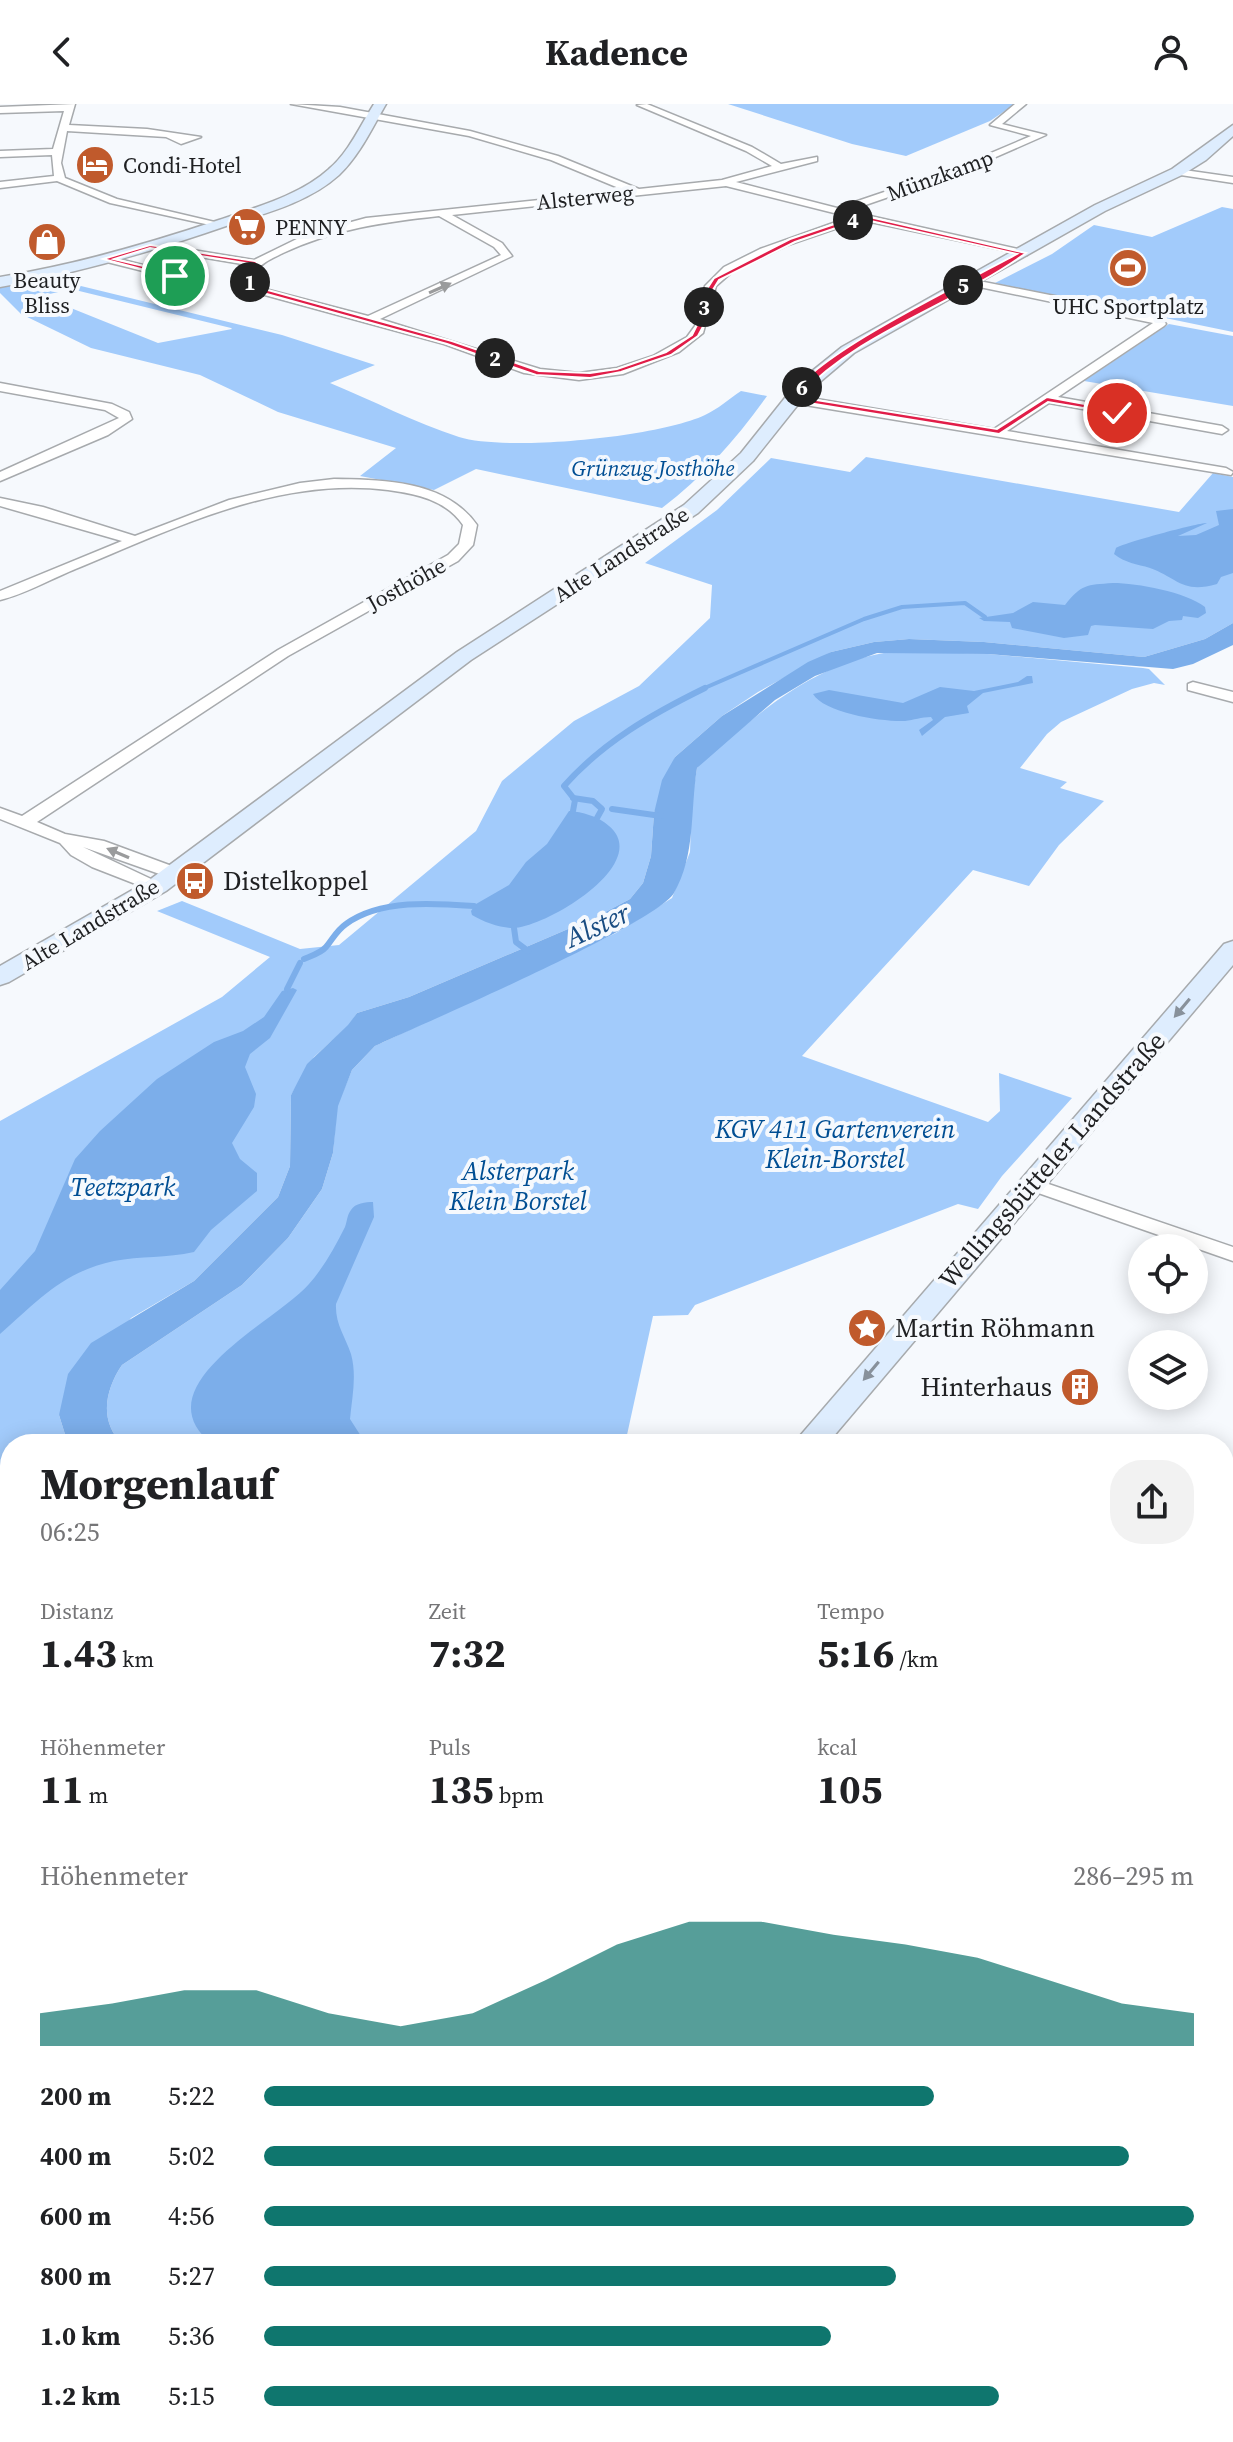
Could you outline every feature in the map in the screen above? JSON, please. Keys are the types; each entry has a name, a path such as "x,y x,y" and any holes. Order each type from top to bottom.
{"main road":[{"path":"0,282 107,259 277,204 326,178 349,158 377,109"},
{"name":"Alte Landstraße","path":"0,977 165,879 464,656 691,509 747,457 814,376 848,350 1100,208 1177,172 1201,157 1233,129"},
{"name":"Wellingsbütteler Landstraße","path":"818,1434 1233,949"}],"street":[{"path":"296,104 377,109 446,126 539,151 637,192"},
{"name":"Münzkamp","path":"836,211 961,169 1041,135 995,125 1021,104"},
{"path":"642,105 749,149 780,167"},
{"path":"0,110 70,106 58,152 59,178"},
{"path":"65,128 169,134"},
{"path":"0,154 58,152"},
{"path":"726,183 727,179 814,159"},
{"path":"1177,172 1233,180"},
{"path":"0,185 59,178 90,193 211,227"},
{"name":"Alsterweg","path":"255,263 311,236 366,221 726,183 1023,253"},
{"path":"369,320 507,256 498,245 439,212"},
{"path":"150,246 255,263 248,274 251,284 265,292 449,343 538,373 575,376 603,374 668,354 695,336 703,321 705,298 716,279 793,240 861,217"},
{"path":"107,259 175,276"},
{"path":"969,282 1156,319 1160,324 999,431"},
{"path":"0,387 108,407 125,415 126,419 104,432 0,477"},
{"path":"793,399 999,431 1226,472"},
{"path":"1047,399 1222,430"},
{"name":"Josthöhe","path":"0,596 225,504 291,487 344,482 380,484 425,493 459,510 470,525 471,534 466,545 453,558 283,653 22,824"},
{"path":"0,502 38,510 135,540"},
{"path":"1193,687 1233,697"},
{"path":"0,813 61,838 79,853 123,874 165,879"},
{"path":"1031,1184 1233,1254"}],"green space":[{"path":"728,104 1015,104 990,121 906,156 852,144"},
{"name":"UHC Sportplatz","path":"1222,207 1233,209 1233,332 995,283 1052,254 1094,225 1152,237"},
{"name":"Grünzug Josthöhe","path":"40,276 282,335 375,365 330,383 443,431 481,441 546,442 620,436 683,423 705,415 741,391 767,396 719,456 662,508 476,469 434,490 360,476 396,448 278,412 200,375 91,348 21,314 0,293 0,286","holes":["71,289 231,328 158,343 41,296"]},
{"path":"1169,324 1233,336 1233,406 1084,381"},
{"name":"Teetzpark","path":"866,457 1179,512 1213,473 1233,477 1233,623 1205,639 1144,657 984,642 909,639 874,642 831,652 758,692 722,716 675,757 654,813 651,856 643,883 630,899 596,917 409,997 357,1013 349,1025 314,1057 291,1095 290,1166 278,1197 194,1281 131,1318 59,1415 65,1434 0,1434 0,1121 222,997 270,957 157,911 182,901 300,949 339,945 476,831 502,781 574,721 639,686 710,618 712,585 645,563 717,510 771,458 850,472"},
{"name":"Alsterpark Klein Borstel","path":"899,651 988,654 1143,668 1149,669 1165,685 1154,683 1132,689 1061,722 1047,734 1020,768 1067,782 1060,788 1104,801 1059,845 1029,886 973,870 802,1056 988,1122 1000,1111 999,1073 1072,1098 1002,1176 978,1209 958,1204 695,1305 688,1315 653,1316 627,1434 114,1434 107,1415 108,1395 122,1365 242,1285 288,1238 322,1189 333,1153 337,1106 352,1070 375,1046 616,933 672,898 690,852 692,799 697,768 769,706 793,690 843,664"}],"water":[{"path":"1233,509 1233,573 1221,577 1217,584 1196,587 1181,584 1114,554 1116,548 1132,542 1207,523 1178,536 1196,535 1219,525 1216,511"},
{"path":"1113,583 1174,593 1205,607 1206,613 1198,618 1183,616 1182,620 1169,621 1153,629 1095,625 1091,626 1088,635 1064,638 1012,628 1010,622 979,618 1013,613 1033,602 1065,605 1085,587"},
{"name":"Alster","path":"1233,623 1233,645 1193,664 1173,669 988,654 877,653 815,676 775,700 697,768 689,848 674,893 658,908 584,949 375,1046 352,1070 338,1106 333,1153 322,1189 288,1238 242,1285 122,1365 108,1395 107,1415 114,1434 65,1434 59,1415 68,1374 91,1343 194,1281 278,1197 290,1166 291,1095 307,1064 357,1013 409,997 596,917 630,899 643,883 651,856 654,813 662,780 675,757 722,716 808,662 831,652 874,642 909,639 984,642 1144,657 1205,639"},
{"path":"1032,676 1033,683 983,693 967,706 969,713 945,717 922,736 919,730 933,720 931,717 905,721 869,718 829,706 813,694 829,690 903,703 940,687 974,691 1018,682"},
{"path":"569,811 600,820 609,826 619,841 617,857 607,874 570,905 529,925 503,927 472,915 476,904 509,885 526,862 547,844"},
{"path":"297,990 270,1038 250,1054 245,1067 256,1094 254,1107 232,1143 240,1159 257,1173 257,1191 211,1230 194,1252 114,1261 79,1273 51,1290 0,1334 0,1290 35,1251 75,1159 100,1131 157,1079 214,1042 243,1031 264,1017 282,991"},
{"path":"373,1202 374,1217 336,1304 354,1370 350,1419 360,1434 204,1434 194,1422 192,1400 202,1378 221,1356 309,1284 333,1249 349,1214 361,1203"}],"waterway":[{"path":"700,690 864,619 902,607 965,603 985,617"},
{"path":"573,798 564,786 595,756 629,730 705,688"},
{"path":"573,798 573,811"},
{"path":"573,798 593,801 602,809 597,818"},
{"path":"612,809 661,816"},
{"path":"304,959 324,949 346,924 375,910 408,904 474,906"},
{"path":"514,928 516,942 528,951"},
{"path":"287,989 300,963"}],"place":[{"name":"Condi-Hotel","path":"95,165"},
{"name":"PENNY","path":"247,227"},
{"name":"Beauty Bliss","path":"47,242"},
{"name":"UHC Sportplatz","path":"1128,268"},
{"name":"Distelkoppel","path":"195,881"},
{"name":"Martin Röhmann","path":"867,1328"},
{"name":"Hinterhaus","path":"1080,1387"}],"route":[{"path":"175,276 107,259 150,246 255,263 248,274 251,284 265,292 449,343 538,373 590,376 668,354 695,336 703,321 705,298 716,279 793,240 861,217 1023,253 848,350 814,376 793,399 999,431 1047,399 1117,413"}],"park label":[{"name":"KGV 411 Gartenverein Klein-Borstel","path":"835,1144"}]}
